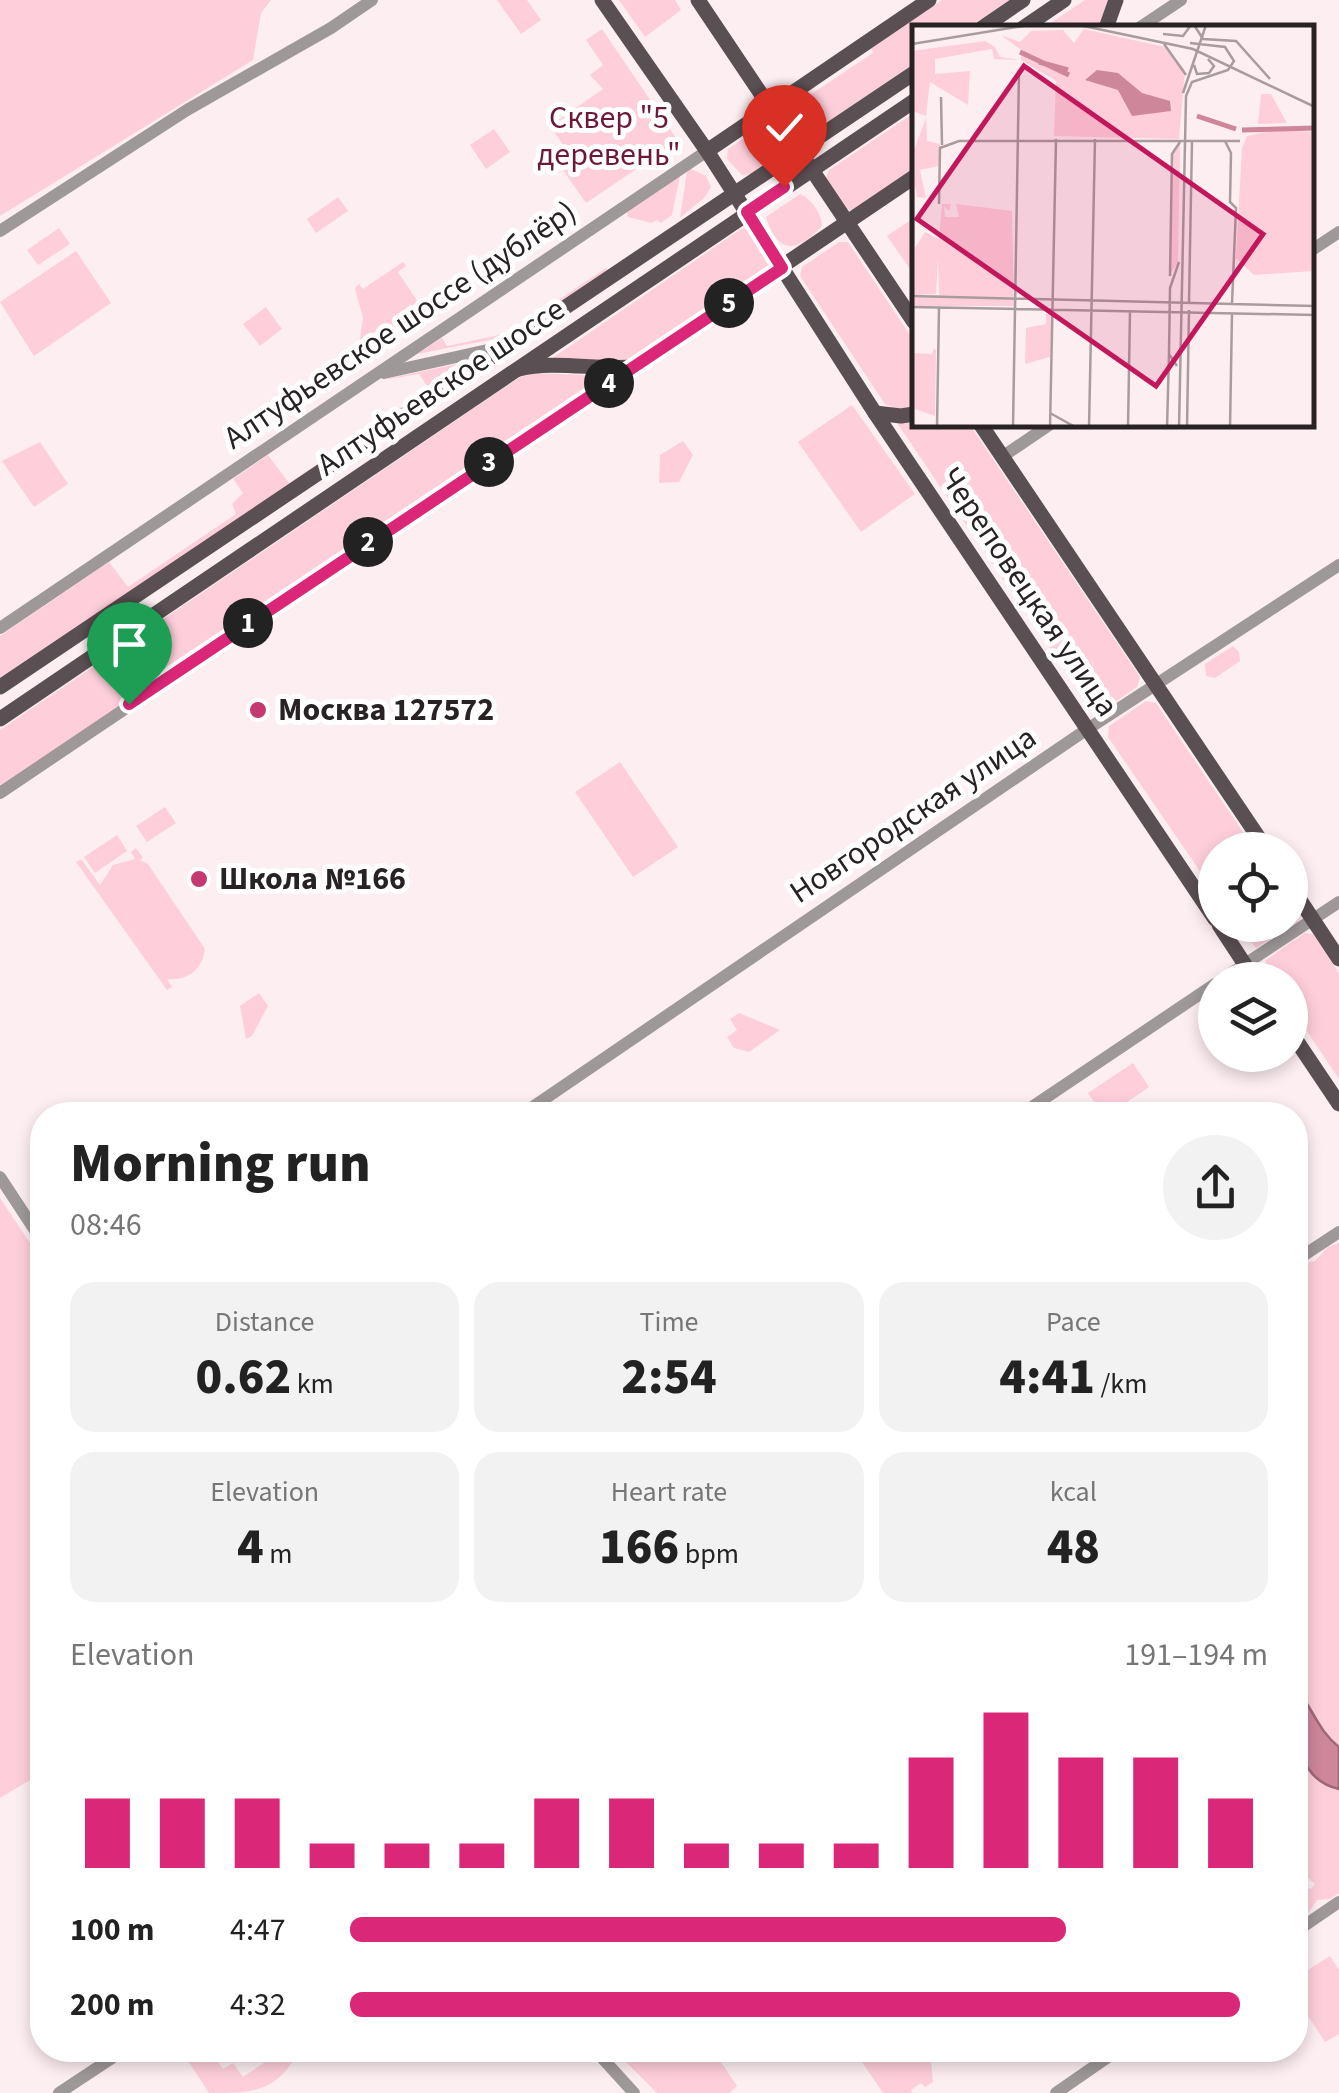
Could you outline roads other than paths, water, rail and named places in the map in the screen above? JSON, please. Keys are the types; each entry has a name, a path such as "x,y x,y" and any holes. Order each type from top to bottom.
{"main road":[{"name":"Череповецкая улица","path":"602,0 707,150 875,413 1198,893"},
{"path":"698,0 912,319"},
{"name":"Алтуфьевское шоссе (дублёр)","path":"707,150 929,0"},
{"path":"986,25 1023,0"},
{"path":"1028,25 1064,0"},
{"path":"1107,25 1116,0"},
{"name":"Алтуфьевское шоссе","path":"0,688 912,74"},
{"name":"Алтуфьевское шоссе","path":"0,719 912,102"},
{"path":"510,372 535,365 632,367 912,179"},
{"path":"875,413 912,414"},
{"name":"Череповецкая улица","path":"983,428 1255,832"},
{"path":"1308,913 1339,959"},
{"path":"1308,1058 1339,1104"}],"street":[{"path":"0,232 187,110 331,28 372,0"},
{"path":"1143,25 1180,0"},
{"name":"Алтуфьевское шоссе (дублёр)","path":"0,628 707,150"},
{"path":"1314,249 1339,232"},
{"path":"373,376 508,345"},
{"path":"0,793 632,367"},
{"path":"1002,456 1044,428"},
{"name":"Новгородская улица","path":"540,1102 1339,564"},
{"path":"1248,962 1339,902"},
{"path":"1039,1102 1198,995"},
{"path":"0,1178 30,1223"},
{"path":"1308,1252 1339,1232"},
{"path":"1308,1923 1339,1902"},
{"path":"58,2093 106,2062"},
{"path":"606,2062 634,2093"},
{"path":"1056,2093 1101,2062"}],"place":[{"name":"Москва 127572","path":"258,710"},
{"name":"Школа №166","path":"199,879"}],"park label":[{"name":"Сквер \"5 деревень\"","path":"609,136"}]}
